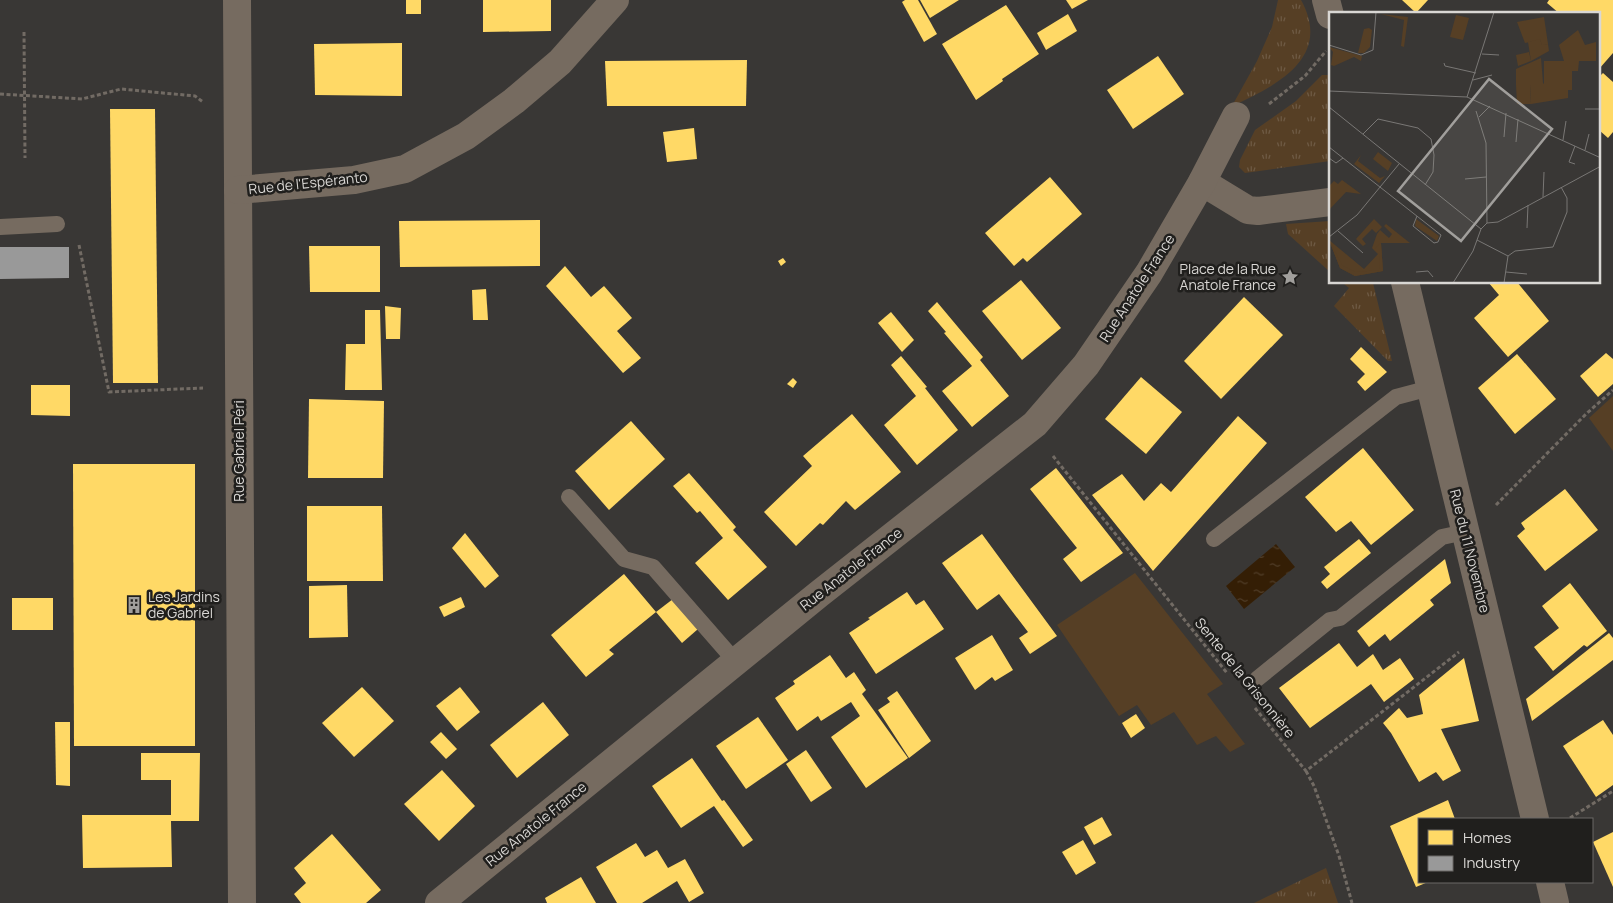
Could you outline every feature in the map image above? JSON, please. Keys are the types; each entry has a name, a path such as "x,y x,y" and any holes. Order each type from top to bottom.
{"street":[{"name":"Rue Gabriel Péri","path":"237,0 242,903"},
{"name":"Rue de l'Espéranto","path":"238,190 354,180 405,169 466,136 514,101 560,62 615,0"},
{"name":"Rue Anatole France","path":"439,903 819,594 1035,424 1086,365 1149,273 1202,182 1236,116"},
{"path":"1202,182 1248,210 1258,212 1329,202"},
{"name":"Rue du 11 Novembre","path":"1405,284 1535,818"},
{"path":"1550,883 1555,903"}],"lane":[{"path":"0,227 57,224"},
{"path":"1214,539 1396,397 1430,388"},
{"path":"569,497 624,558 653,567 736,662"},
{"path":"1257,679 1330,620 1340,618 1442,537 1465,532"}],"path":[{"path":"24,32 25,158"},
{"path":"1236,116 1254,111 1272,102 1306,76 1329,48"},
{"path":"0,94 82,99 121,89 195,96 209,107"},
{"path":"57,224 79,245 109,392 239,386"},
{"path":"1493,508 1586,414 1613,390"},
{"name":"Sente de la Grisonnière","path":"1051,454 1231,678"},
{"path":"1306,771 1460,651"},
{"name":"Sente de la Grisonnière","path":"1250,702 1306,771 1314,786 1339,856 1352,903"},
{"path":"1570,818 1613,791"}],"green space":[{"path":"1278,0 1301,0 1309,20 1310,38 1305,54 1282,79 1232,106 1257,61 1272,27"},
{"path":"1322,75 1328,75 1329,161 1245,173 1239,167 1240,160 1255,130 1296,101"},
{"path":"1329,221 1329,271 1288,234 1286,224"},
{"path":"1344,284 1373,284 1392,361 1388,361 1334,306 1349,288"},
{"path":"1613,396 1613,451 1589,418"},
{"path":"1135,573 1223,684 1207,694 1245,744 1230,752 1216,736 1197,745 1174,712 1151,725 1137,705 1119,716 1057,625"},
{"path":"1326,868 1338,903 1254,903"}],"water":[{"path":"1276,544 1295,567 1244,609 1226,586"}],"building: Homes":[{"path":"406,0 421,0 421,14 406,14"},
{"path":"483,0 551,0 551,31 483,32"},
{"path":"905,0 918,0 937,34 924,42 902,2"},
{"path":"920,0 959,0 930,18"},
{"path":"1066,0 1088,0 1072,9"},
{"path":"1402,0 1428,0 1417,12"},
{"path":"1549,0 1613,0 1613,53 1600,68 1600,12 1558,12 1547,3"},
{"path":"1006,5 1039,54 1002,79 1003,81 976,100 942,44"},
{"path":"1068,14 1077,31 1046,50 1037,33"},
{"path":"402,43 402,96 315,95 314,44"},
{"path":"1158,56 1184,94 1133,129 1107,90"},
{"path":"747,60 746,106 607,106 605,61"},
{"path":"1603,73 1613,82 1613,132 1608,138 1600,131 1600,76"},
{"path":"110,109 155,109 158,383 113,383"},
{"path":"694,128 697,159 667,162 663,132"},
{"path":"1050,177 1082,214 1027,262 1023,258 1014,266 985,233"},
{"path":"540,220 540,266 400,267 399,221"},
{"path":"309,246 380,246 380,292 310,292"},
{"path":"783,258 786,262 781,266 778,261"},
{"path":"565,266 591,297 604,286 632,318 617,331 641,358 623,373 546,286"},
{"path":"1021,280 1061,328 1022,360 982,311"},
{"path":"1490,284 1519,284 1549,321 1508,357 1474,318 1499,295"},
{"path":"486,289 488,320 473,320 472,290"},
{"path":"1244,297 1283,335 1221,399 1184,361"},
{"path":"937,302 983,357 980,360 1009,396 972,427 942,391 972,366 928,311"},
{"path":"385,306 401,308 400,339 386,339"},
{"path":"365,310 380,310 382,390 345,390 346,344 365,344"},
{"path":"891,312 914,340 902,352 878,323"},
{"path":"1361,347 1387,372 1365,391 1357,382 1365,374 1350,359"},
{"path":"1606,353 1613,359 1613,384 1598,397 1580,376"},
{"path":"1517,354 1556,399 1515,434 1478,388"},
{"path":"901,356 927,387 925,388 958,430 917,465 884,425 916,396 891,365"},
{"path":"1141,377 1182,412 1146,454 1105,419"},
{"path":"793,378 797,382 793,388 787,384"},
{"path":"31,385 70,385 70,416 31,415"},
{"path":"309,399 384,401 383,478 308,478"},
{"path":"852,414 901,472 855,510 846,501 823,525 820,523 796,546 764,512 812,466 803,456"},
{"path":"1238,416 1267,443 1153,571 1092,495 1122,474 1144,501 1161,483 1171,492"},
{"path":"631,421 665,459 609,510 575,471"},
{"path":"1363,448 1414,510 1371,545 1351,521 1336,532 1305,497"},
{"name":"Les Jardins de Gabriel","path":"73,464 195,464 195,746 74,746"},
{"path":"1056,468 1123,553 1081,582 1063,559 1077,548 1030,489"},
{"path":"689,473 736,527 733,530 767,567 728,600 695,563 723,538 700,511 697,513 673,486"},
{"path":"1565,489 1598,530 1545,571 1517,536 1525,529 1521,523"},
{"path":"307,506 382,506 383,581 307,581"},
{"path":"465,533 499,576 485,588 452,548"},
{"path":"982,534 1057,636 1030,654 1019,638 1028,632 999,594 977,610 942,563"},
{"path":"1359,539 1371,553 1327,589 1321,582 1330,574 1324,567"},
{"path":"1445,559 1451,583 1430,600 1434,605 1390,641 1385,634 1369,647 1357,631"},
{"path":"624,574 656,612 609,650 614,654 586,677 551,635"},
{"path":"1570,583 1607,631 1587,647 1584,645 1553,671 1534,647 1559,628 1542,606"},
{"path":"347,585 348,637 309,638 309,586"},
{"path":"907,592 916,605 924,600 944,629 876,674 849,633"},
{"path":"461,597 465,607 444,617 439,607"},
{"path":"12,598 53,598 53,630 12,630"},
{"path":"673,599 698,629 682,643 656,612"},
{"path":"1609,633 1613,638 1613,660 1532,721 1526,699"},
{"path":"992,635 1013,670 995,681 992,677 975,690 955,658"},
{"path":"1339,643 1357,667 1373,654 1383,670 1400,658 1414,679 1384,702 1371,684 1310,728 1279,688"},
{"path":"830,655 846,678 854,672 866,690 862,694 908,758 866,788 831,737 860,716 851,702 821,721 818,716 797,731 775,698 795,684 793,681"},
{"path":"1464,658 1479,721 1441,729 1461,771 1443,781 1436,772 1419,782 1391,733 1383,723 1399,708 1407,718 1423,714 1419,695"},
{"path":"362,687 394,721 354,757 322,723"},
{"path":"460,687 480,712 457,731 436,706"},
{"path":"897,691 931,741 909,758 878,710 890,702 887,698"},
{"path":"543,702 569,735 517,778 490,745"},
{"path":"1136,714 1145,728 1131,738 1122,723"},
{"path":"758,717 788,760 746,789 716,746"},
{"path":"1603,720 1613,735 1613,785 1596,797 1563,746"},
{"path":"55,722 70,722 70,786 56,785"},
{"path":"441,732 457,749 446,759 430,742"},
{"path":"806,750 832,788 811,802 786,764"},
{"path":"141,753 200,753 199,821 171,821 172,867 83,868 82,815 171,815 171,780 141,780"},
{"path":"692,758 722,801 724,800 753,840 743,847 714,806 681,828 652,786"},
{"path":"442,770 475,806 439,841 404,804"},
{"path":"1448,800 1455,818 1418,818 1418,883 1426,883 1416,887 1390,826"},
{"path":"1102,817 1112,835 1094,845 1084,827"},
{"path":"1613,832 1613,887 1593,842"},
{"path":"332,834 381,890 366,903 301,903 294,894 306,883 294,868"},
{"path":"1083,840 1096,863 1076,875 1062,852"},
{"path":"636,843 645,857 657,850 668,868 685,859 704,893 689,902 677,881 642,903 617,903 596,867"},
{"path":"581,877 596,903 547,903 545,898"}],"building: Industry":[{"path":"0,247 69,247 69,278 0,279"}],"place":[{"name":"Place de la Rue Anatole France","path":"1290,277"},
{"name":"Les Jardins de Gabriel","path":"134,605"}]}
